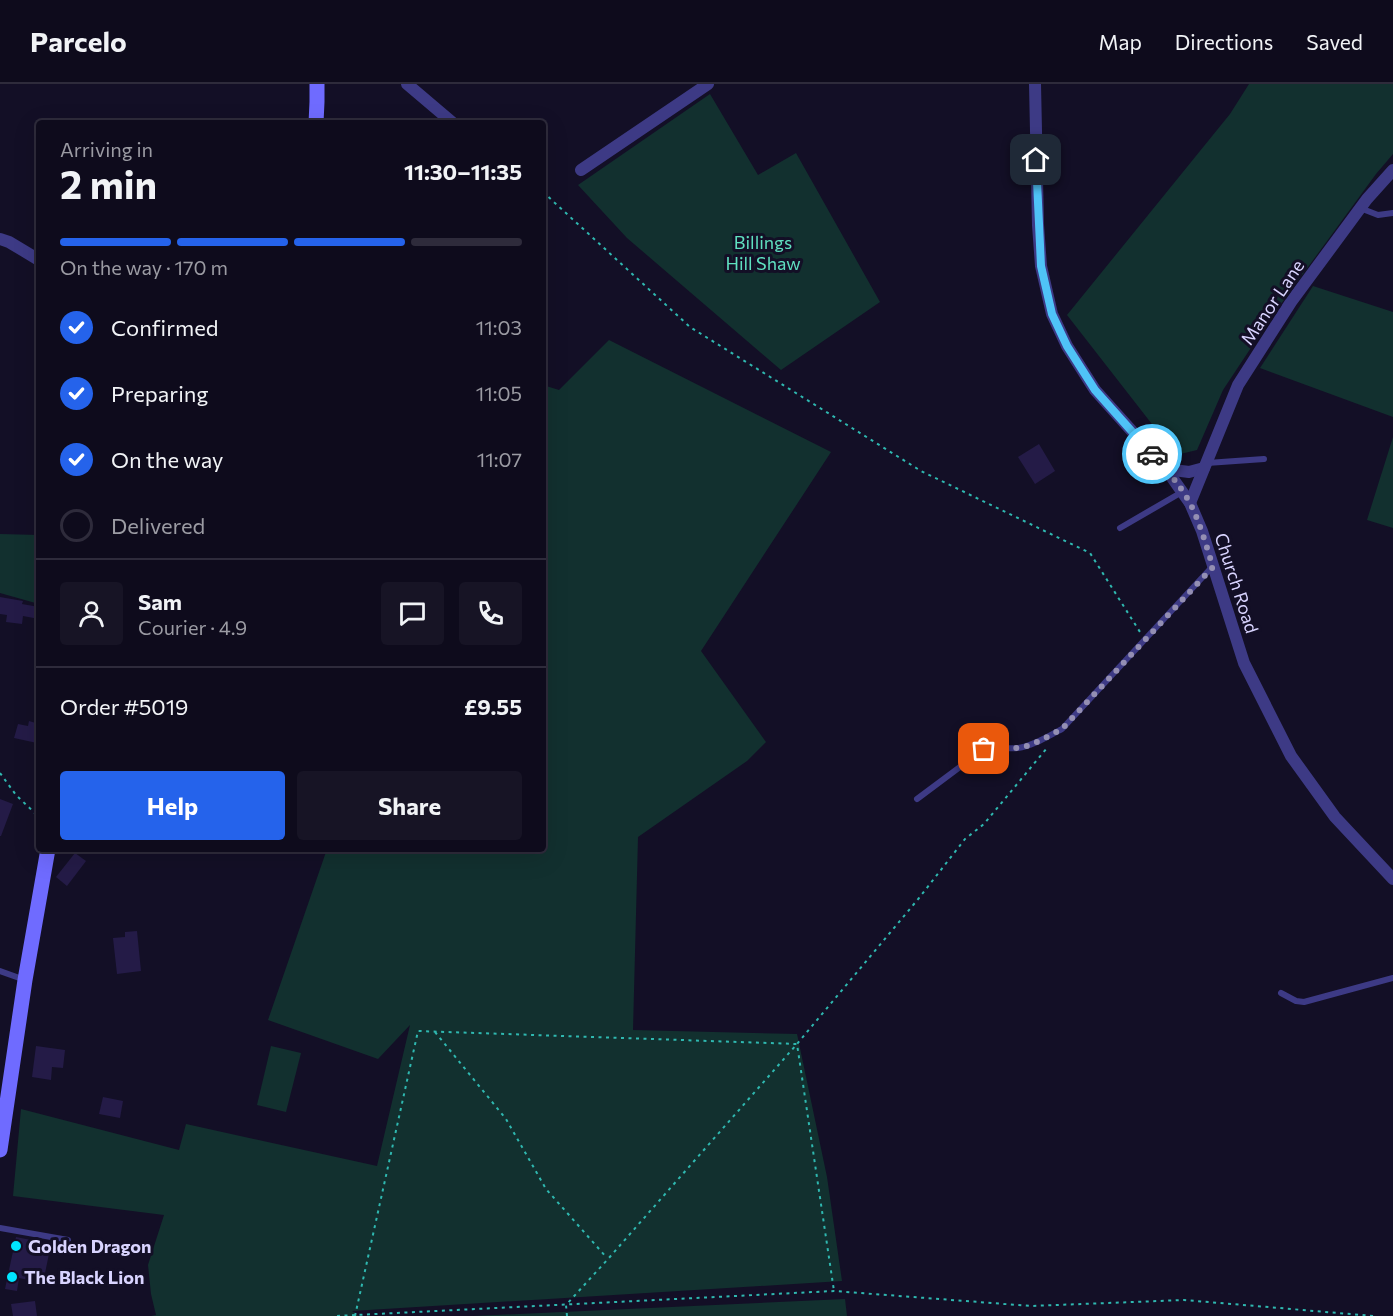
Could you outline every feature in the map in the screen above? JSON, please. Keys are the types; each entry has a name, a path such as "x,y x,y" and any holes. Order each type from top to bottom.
{"street":[{"path":"316,84 316,120"},
{"path":"407,84 449,120"},
{"path":"581,170 706,84"},
{"name":"Church Road","path":"1035,84 1041,266 1052,314 1067,346 1095,390 1166,469 1190,503 1202,531 1244,663 1291,756 1335,817 1393,879"},
{"name":"Manor Lane","path":"1190,503 1238,384 1291,302 1360,208 1393,171"},
{"path":"0,239 36,258"},
{"path":"1166,469 1189,472 1205,466"},
{"path":"0,1150 25,980 47,852"}],"lane":[{"path":"1360,208 1378,215 1393,213"},
{"path":"1205,466 1264,459"},
{"path":"1120,528 1183,492"},
{"path":"917,798 984,749 989,747 1020,748 1062,729 1213,567"},
{"path":"0,971 25,980"},
{"path":"1281,993 1296,1001 1304,1002 1393,978"},
{"path":"0,1228 68,1240"}],"path":[{"path":"546,195 690,327 921,471 1090,553 1144,640"},
{"path":"567,1316 566,1305 797,1044 966,839 984,824 1048,747"},
{"path":"0,773 16,795 36,814"},
{"path":"355,1316 418,1031 797,1044"},
{"path":"435,1032 506,1119 546,1189 608,1259"},
{"path":"797,1044 834,1291"},
{"path":"337,1316 834,1291 1031,1306 1184,1300 1374,1316"}],"green space":[{"path":"1249,84 1393,84 1393,154 1270,319 1223,390 1197,450 1176,455 1067,315 1230,114"},
{"name":"Billings Hill Shaw","path":"710,94 758,175 796,153 880,302 781,370 627,238 578,185"},
{"path":"1313,286 1393,312 1393,417 1260,368"},
{"path":"609,340 831,452 701,651 766,742 747,761 638,837 633,1030 797,1034 827,1177 842,1281 352,1311 359,1316 151,1316 156,1315 148,1265 164,1215 13,1196 21,1109 179,1150 186,1124 377,1166 410,1025 378,1059 268,1020 326,852 546,852 546,386 559,390"},
{"path":"1393,437 1393,528 1367,520"},
{"path":"0,534 36,535 36,603 0,593"},
{"path":"271,1046 301,1053 286,1112 257,1105"},
{"path":"845,1299 847,1316 473,1316"}],"building":[{"path":"1039,444 1055,471 1035,484 1018,457"},
{"path":"0,597 23,601 22,604 36,606 36,618 23,616 22,624 6,622 7,615 0,614"},
{"path":"29,721 36,723 36,743 14,738 18,724 28,726"},
{"path":"0,799 13,804 1,836 0,836"},
{"path":"75,853 86,861 67,886 56,877"},
{"path":"137,931 141,971 117,974 113,938 125,937 125,932"},
{"path":"36,1046 65,1050 63,1068 52,1067 51,1080 32,1077"},
{"path":"103,1097 123,1101 120,1118 99,1114"},
{"path":"16,1237 51,1244 43,1283 19,1278 17,1291 5,1289"},
{"path":"35,1301 37,1316 13,1316 11,1304"}],"way so far":[{"path":"984,749 989,747 1020,748 1062,729 1213,567 1202,531 1190,503 1166,469 1152,454"}],"place":[{"name":"Golden Dragon","path":"16,1246"},
{"name":"The Black Lion","path":"12,1277"}],"route":[{"path":"1036,160 1041,266 1052,314 1067,346 1095,390 1152,454"}]}
